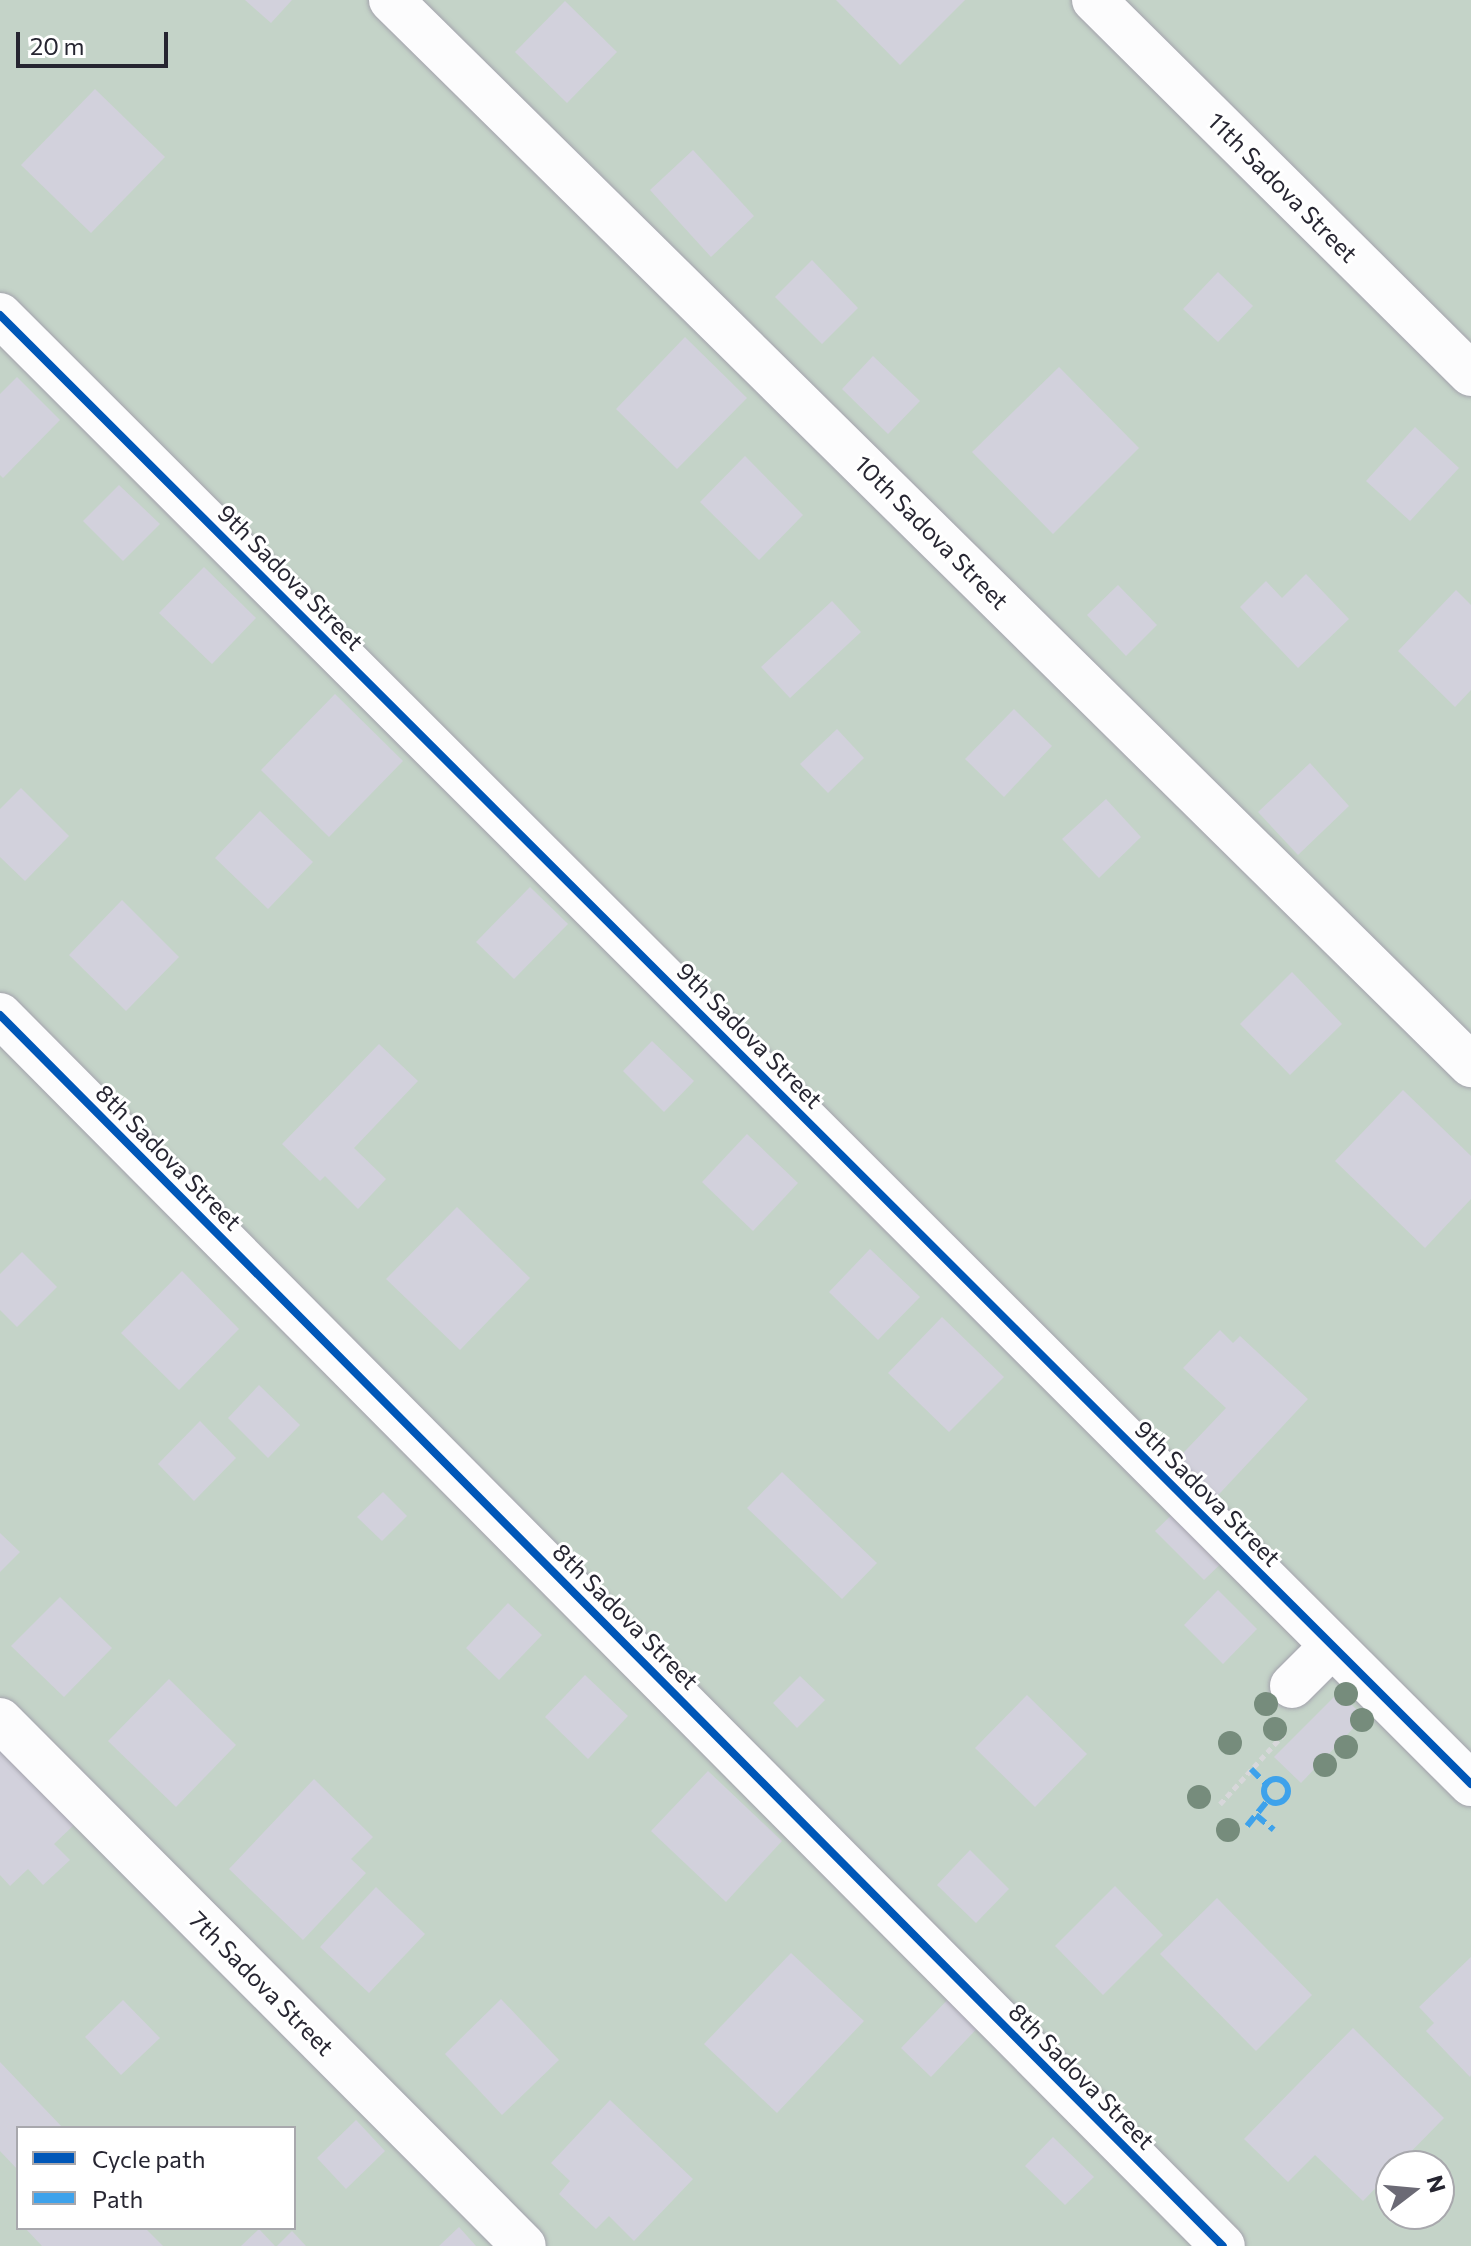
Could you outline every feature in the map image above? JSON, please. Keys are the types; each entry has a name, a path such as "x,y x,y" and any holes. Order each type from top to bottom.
{"street":[{"name":"10th Sadova Street","path":"391,0 1471,1065"},
{"name":"11th Sadova Street","path":"1094,0 1471,374"},
{"name":"9th Sadova Street","path":"0,315 1471,1784"},
{"name":"8th Sadova Street","path":"0,1015 1223,2246"},
{"path":"1291,1707 1332,1646"},
{"name":"7th Sadova Street","path":"0,1720 524,2246"}],"path":[{"path":"1220,1804 1291,1707"}],"green space":[{"path":"0,0 1471,0 1471,2246 0,2246"}],"building":[{"path":"245,0 292,0 271,23"},
{"path":"836,0 965,0 900,65"},
{"path":"565,1 617,52 567,103 515,52"},
{"path":"95,89 165,157 91,233 21,165"},
{"path":"693,150 754,216 711,257 650,190"},
{"path":"812,260 858,308 822,344 775,297"},
{"path":"1218,272 1253,306 1218,342 1183,309"},
{"path":"685,337 747,398 677,469 616,409"},
{"path":"873,356 920,401 888,434 842,389"},
{"path":"1059,367 1139,448 1053,534 972,452"},
{"path":"17,377 60,420 3,478 0,475 0,394"},
{"path":"1415,427 1459,468 1410,521 1366,481"},
{"path":"745,456 803,515 759,560 700,502"},
{"path":"119,485 160,524 123,561 83,521"},
{"path":"204,567 256,618 212,664 159,613"},
{"path":"1306,574 1349,619 1298,668 1240,607 1266,581 1282,598"},
{"path":"1118,585 1157,625 1126,656 1087,615"},
{"path":"1456,590 1471,605 1471,690 1455,707 1398,651"},
{"path":"832,601 861,632 790,698 761,667"},
{"path":"335,694 403,761 329,837 261,770"},
{"path":"1014,709 1052,746 1004,797 965,759"},
{"path":"837,729 864,758 828,793 800,764"},
{"path":"1310,763 1349,806 1298,855 1258,812"},
{"path":"21,788 69,836 25,881 0,857 0,809"},
{"path":"1106,799 1141,837 1099,878 1062,839"},
{"path":"260,811 313,862 268,909 215,858"},
{"path":"530,887 568,924 514,979 476,942"},
{"path":"122,900 179,957 126,1011 69,955"},
{"path":"1292,972 1342,1024 1290,1075 1240,1024"},
{"path":"652,1041 694,1081 664,1112 623,1071"},
{"path":"379,1044 418,1081 354,1148 386,1179 358,1209 325,1176 320,1181 282,1144"},
{"path":"1403,1090 1471,1156 1471,1199 1425,1248 1335,1161"},
{"path":"747,1134 798,1183 753,1231 702,1182"},
{"path":"457,1207 530,1278 460,1350 386,1279"},
{"path":"870,1249 920,1297 878,1340 829,1292"},
{"path":"22,1252 57,1287 17,1327 0,1310 0,1274"},
{"path":"182,1271 239,1329 179,1390 121,1333"},
{"path":"942,1317 1004,1377 949,1432 888,1373"},
{"path":"1220,1330 1233,1343 1240,1336 1308,1399 1207,1507 1167,1470 1226,1408 1183,1368"},
{"path":"259,1385 300,1425 268,1458 228,1418"},
{"path":"200,1421 236,1458 194,1501 158,1464"},
{"path":"782,1472 877,1563 842,1599 747,1508"},
{"path":"383,1492 407,1516 382,1541 357,1517"},
{"path":"1184,1503 1233,1552 1204,1580 1155,1531"},
{"path":"0,1533 20,1552 0,1572"},
{"path":"1218,1590 1257,1629 1223,1664 1184,1625"},
{"path":"60,1597 112,1648 64,1697 11,1646"},
{"path":"508,1603 542,1635 499,1680 466,1648"},
{"path":"585,1675 628,1716 588,1759 545,1717"},
{"path":"800,1676 825,1700 797,1728 773,1703"},
{"path":"169,1679 236,1745 176,1807 108,1741"},
{"path":"1339,1692 1364,1717 1301,1783 1274,1757"},
{"path":"1027,1695 1087,1754 1035,1807 975,1748"},
{"path":"0,1747 75,1824 54,1844 70,1860 43,1885 28,1869 10,1886 0,1875"},
{"path":"708,1771 782,1841 726,1902 651,1831"},
{"path":"314,1779 373,1837 351,1859 366,1873 303,1940 229,1869"},
{"path":"970,1850 1009,1889 976,1923 937,1885"},
{"path":"1115,1886 1163,1935 1103,1995 1055,1946"},
{"path":"376,1887 425,1934 369,1993 320,1947"},
{"path":"1217,1898 1312,1995 1256,2051 1160,1954"},
{"path":"791,1953 864,2021 777,2113 704,2044"},
{"path":"1471,1957 1470,2077 1426,2031 1434,2023 1419,2007"},
{"path":"956,1991 986,2019 931,2077 901,2048"},
{"path":"501,1999 559,2060 502,2115 445,2054"},
{"path":"123,2000 160,2038 121,2075 85,2037"},
{"path":"1353,2028 1444,2118 1413,2150 1375,2150 1375,2189 1363,2201 1315,2155 1288,2182 1244,2139"},
{"path":"0,2062 61,2126 16,2126 16,2168 0,2151"},
{"path":"610,2100 693,2179 634,2241 609,2216 596,2229 559,2194 570,2181 551,2163"},
{"path":"356,2120 385,2151 346,2189 317,2158"},
{"path":"1053,2137 1094,2177 1065,2205 1025,2166"},
{"path":"459,2227 476,2246 439,2246"},
{"path":"27,2230 147,2230 163,2246 42,2246"},
{"path":"260,2230 275,2246 241,2246"},
{"path":"292,2231 306,2246 277,2246"}],"marked path":[{"path":"1251,1769 1266,1784"},
{"path":"1276,1779 1287,1786 1288,1791 1281,1802 1276,1803 1265,1796 1264,1791 1271,1780 1276,1779"},
{"path":"1247,1826 1268,1800"},
{"path":"1256,1815 1274,1830"}],"cycle path":[{"path":"0,315 1471,1784"},
{"path":"0,1015 1223,2246"}]}
